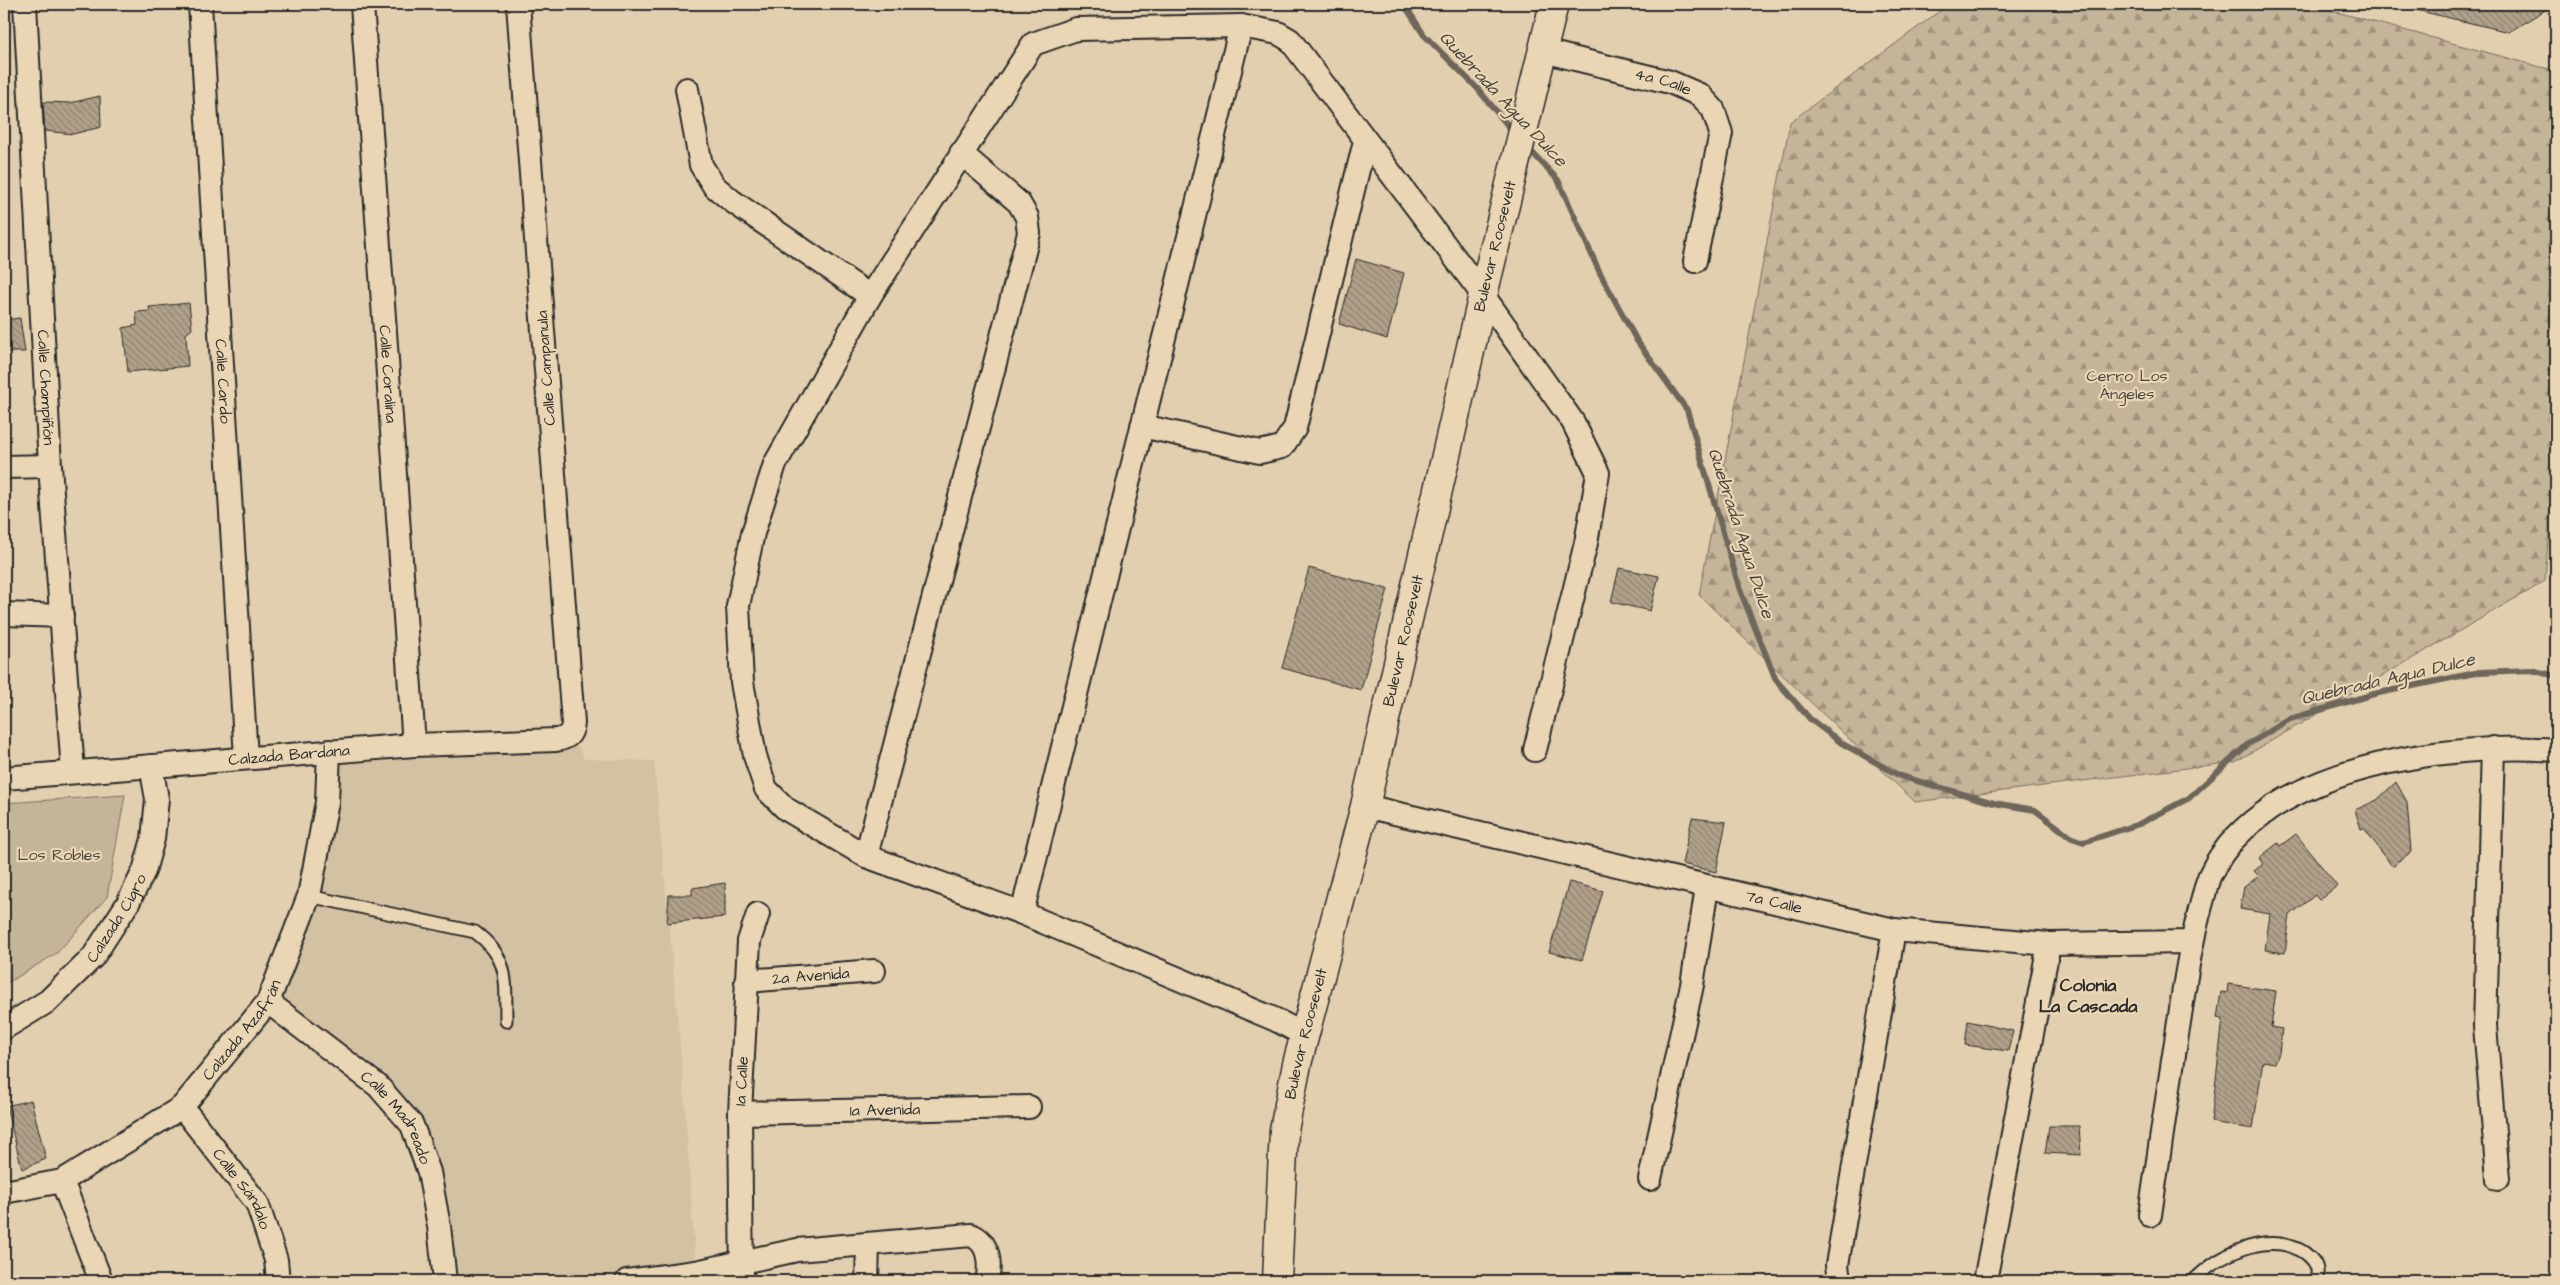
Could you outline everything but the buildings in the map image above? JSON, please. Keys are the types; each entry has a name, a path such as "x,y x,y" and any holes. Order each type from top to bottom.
{"main road":[{"name":"Bulevar Roosevelt","path":"1277,1281 1284,1130 1305,1035 1365,806 1483,295 1554,4"}],"street":[{"name":"Calle Champiñón","path":"25,4 50,466 73,771"},
{"name":"Calle Cardo","path":"200,4 246,758"},
{"name":"Calle Coralina","path":"362,4 414,745"},
{"name":"Calle Campanula","path":"518,4 573,723 572,732"},
{"path":"1022,913 1241,26"},
{"path":"1305,1035 1265,1015 1022,913 866,856 786,809 766,789 755,756 742,682 738,606 753,533 775,464 870,296 1032,44 1076,28 1241,26 1278,33 1290,40 1483,295 1573,422 1598,473 1586,544 1535,750"},
{"name":"4a Calle","path":"1542,51 1670,82 1700,95 1713,109 1721,133 1695,261"},
{"path":"687,89 701,164 714,186 732,201 870,296"},
{"path":"1142,426 1260,452 1282,447 1295,428 1365,141"},
{"path":"866,856 1029,233 1027,217 1019,203 961,153"},
{"path":"4,467 50,466"},
{"path":"4,614 62,616"},
{"name":"Calzada Bardana","path":"4,778 414,745 556,740 566,738 572,732"},
{"path":"2150,1215 2191,942 2210,875 2220,856 2246,827 2290,796 2354,770 2407,759 2493,748 2556,750"},
{"path":"2493,748 2485,1026 2498,1179"},
{"name":"Calzada Azafrán","path":"4,1192 62,1181 182,1107 268,1002 309,896 327,802 329,751"},
{"name":"Calzada Cigro","path":"4,1028 48,1001 93,957 128,902 144,871 153,839 157,799 151,766"},
{"name":"7a Calle","path":"1365,806 1894,930 2049,944 2191,942"},
{"path":"1650,1179 1692,985 1706,887"},
{"name":"1a Calle","path":"743,1264 740,1113 749,941 758,914"},
{"path":"1839,1281 1837,1265 1894,930"},
{"path":"1985,1281 2049,944"},
{"name":"2a Avenida","path":"746,982 874,971"},
{"name":"Calle Madreado","path":"268,1002 378,1086 412,1125 429,1172 440,1226 445,1281"},
{"name":"Calle Sándalo","path":"182,1107 257,1203 276,1260 278,1281"},
{"name":"1a Avenida","path":"740,1113 1029,1107"},
{"path":"62,1181 101,1281"},
{"path":"627,1281 743,1264 797,1250 971,1235 980,1239 985,1248 988,1257 987,1281"},
{"path":"867,1281 868,1245"}],"lane":[{"path":"309,896 475,932 492,944 505,971 506,1021"},
{"path":"2193,1281 2205,1270 2233,1253 2263,1243 2294,1247 2305,1252 2316,1265 2317,1281"}],"shaded area":[{"path":"572,732 584,759 654,761 683,1078 696,1272 627,1281 445,1281 412,1125 264,996 286,942 310,855 329,751"}],"green space":[{"name":"Cerro Los Ángeles","path":"1949,4 2307,4 2556,71 2556,435 2545,581 2235,762 1915,802 1699,595 1790,122"},
{"name":"Los Robles","path":"125,795 107,897 57,953 4,985 4,803"}],"waterway":[{"name":"Quebrada Agua Dulce","path":"1404,4 1424,35 1477,88 1514,133"},
{"name":"Quebrada Agua Dulce","path":"1528,148 1558,180 1600,273 1637,341 1687,410 1740,590 1776,680 1810,719 1843,744 1900,776 1994,803 2035,810 2072,838 2084,842 2139,824 2189,798 2247,745 2290,719 2374,694 2480,672 2531,670 2556,676"}],"district":[{"name":"Colonia La Cascada","path":"2088,995"}]}
